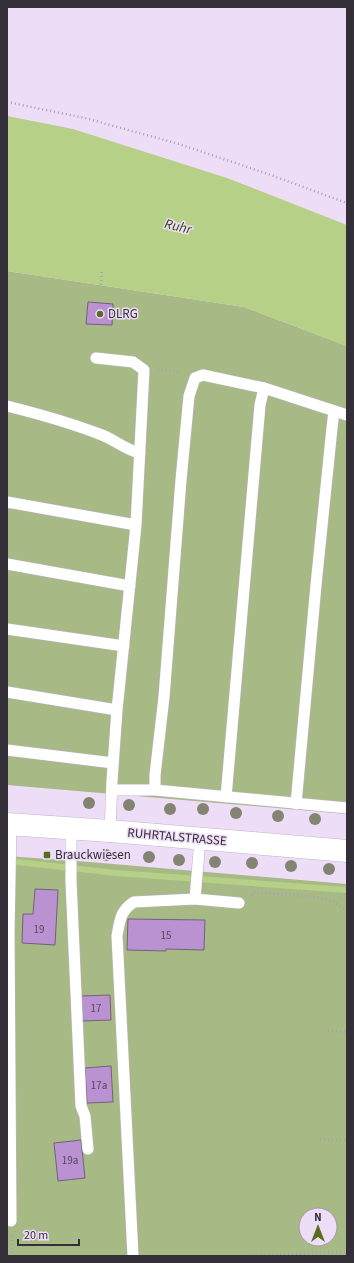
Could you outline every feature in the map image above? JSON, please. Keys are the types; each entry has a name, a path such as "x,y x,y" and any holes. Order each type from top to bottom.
{"main road":[{"name":"RUHRTALSTRASSE","path":"9,824 200,838 347,851"}],"lane":[{"path":"96,358 133,362 144,370 136,525 117,710 110,831"},
{"path":"155,790 155,775 164,689 189,396 195,378 203,375 264,388 347,415"},
{"path":"226,797 260,405 264,388"},
{"path":"7,406 51,417 103,435 132,451 140,453"},
{"path":"296,804 334,411"},
{"path":"7,502 136,525"},
{"path":"7,564 130,586"},
{"path":"7,629 124,646"},
{"path":"7,692 117,710"},
{"path":"7,750 113,763"},
{"path":"112,790 155,790 347,808"},
{"path":"9,824 8,932 12,1222"},
{"path":"71,828 71,881 81,1106 85,1116 88,1149"},
{"path":"195,900 200,838"},
{"path":"133,1256 117,936 121,914 134,902 195,900 239,903"}],"path":[{"path":"7,102 85,118 179,144 347,203"},
{"path":"101,285 102,270"},
{"path":"144,370 163,369 188,374 195,378"},
{"path":"239,903 254,892 315,897 333,900 347,912"},
{"path":"328,1031 347,1032"},
{"path":"320,1139 347,1141"},
{"path":"12,1222 12,1256"},
{"path":"224,1256 347,1252"}],"shaded area":[{"path":"7,271 244,307 347,346 347,814 7,785"},
{"path":"7,856 347,884 347,1256 7,1256"}],"water":[{"name":"Ruhr","path":"7,116 73,129 227,178 347,225 347,346 244,307 7,271"}],"building":[{"name":"DLRG","path":"88,302 113,304 112,325 86,324"},
{"path":"35,889 58,890 55,945 22,943 23,914 33,914"},
{"path":"128,919 205,920 204,950 127,950"},
{"path":"110,995 111,1020 83,1021 81,996"},
{"path":"111,1066 113,1102 87,1103 85,1068"},
{"path":"81,1140 85,1178 58,1181 54,1143"}],"waterway":[{"path":"8,861 116,873 347,890"}],"place":[{"name":"DLRG","path":"100,314"},
{"name":"Brauckwiesen","path":"47,855"}]}
